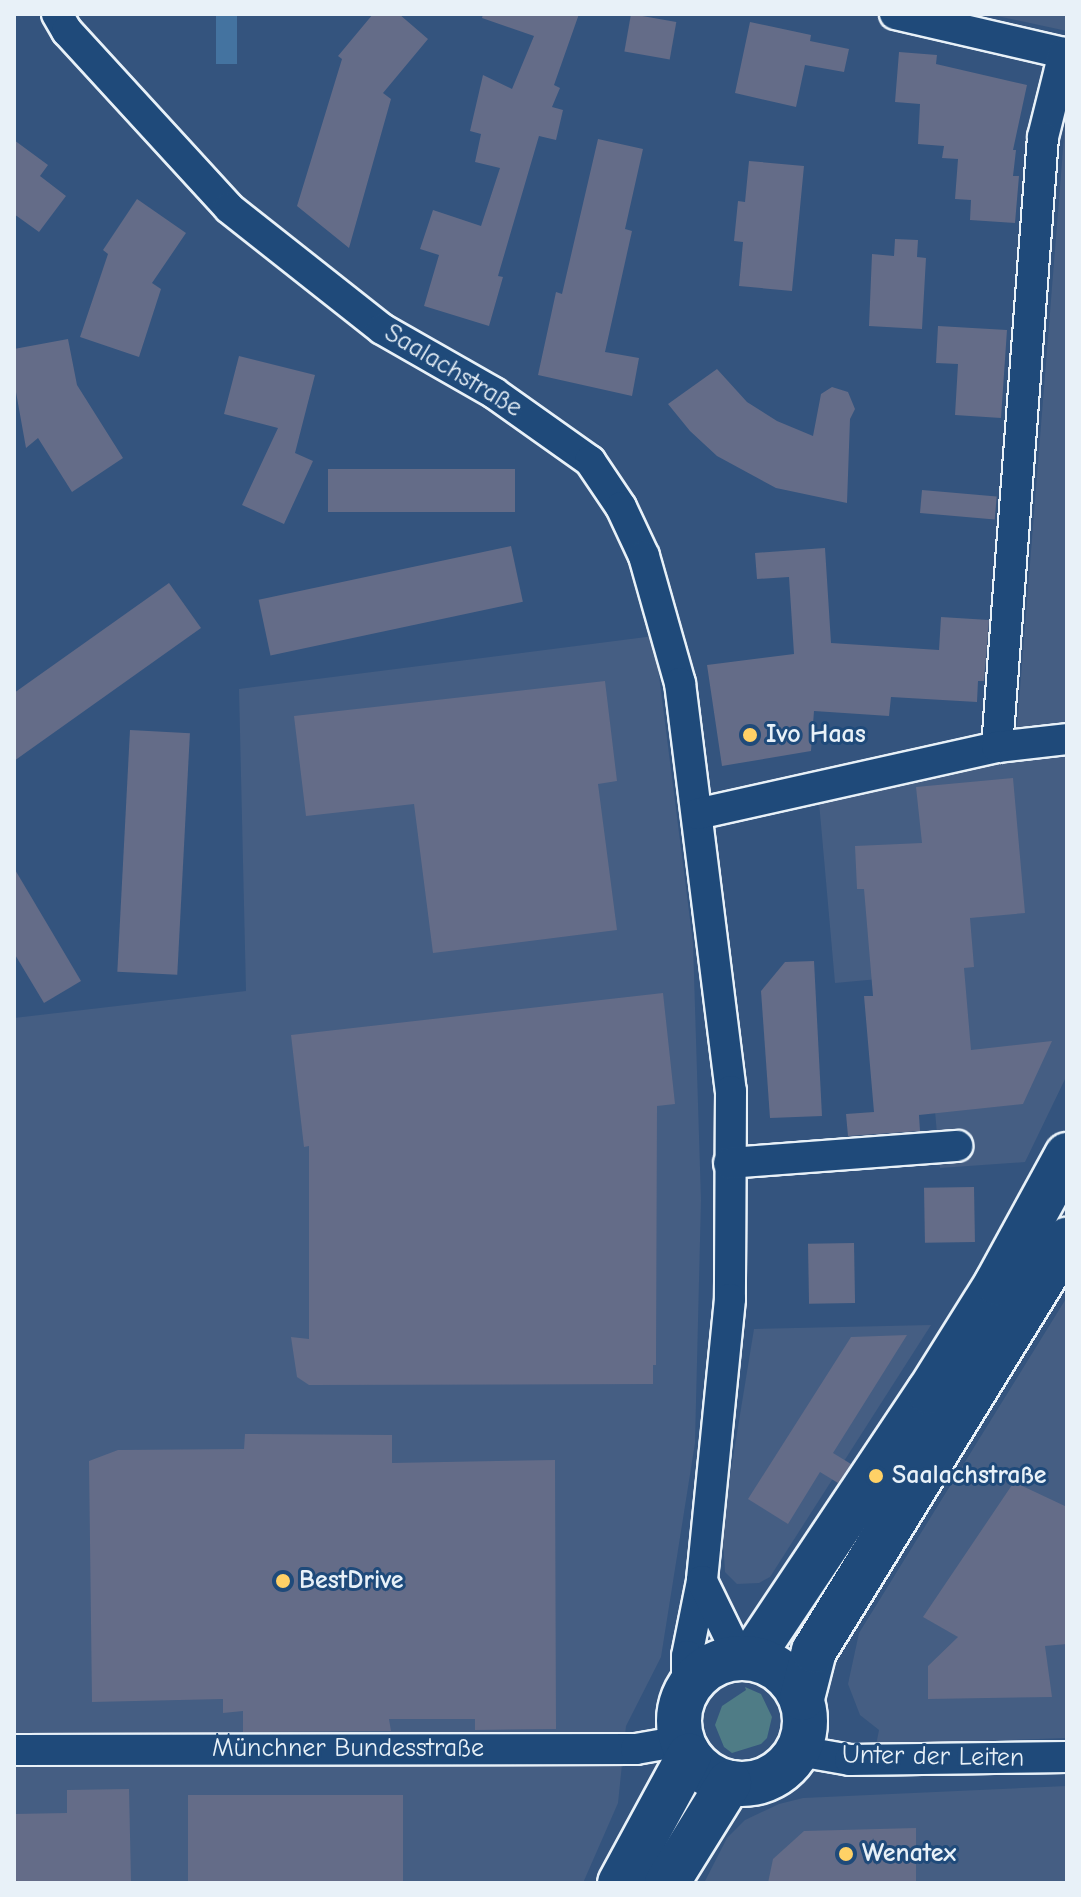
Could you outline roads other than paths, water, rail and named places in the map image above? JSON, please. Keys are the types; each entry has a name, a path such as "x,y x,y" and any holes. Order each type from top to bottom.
{"main road":[{"path":"746,1657 937,1380 997,1283 1067,1155"},
{"path":"802,1698 790,1679 773,1665 746,1657 719,1661 700,1672 687,1688 679,1714 685,1748 713,1778 749,1784 769,1779 786,1767 799,1751 805,1725 802,1698 814,1651 1067,1239"},
{"path":"620,1883 685,1748"},
{"path":"667,1883 729,1783"}],"street":[{"name":"Saalachstraße","path":"57,14 67,31 229,208 382,329 494,393 590,461 621,507 644,556 680,683 731,1091 730,1299 702,1581 687,1656 687,1688"},
{"path":"895,14 1064,53 1043,137 997,747"},
{"path":"697,814 997,747 1067,739"},
{"path":"729,1163 957,1146"},
{"path":"702,1581 746,1657"},
{"name":"Münchner Bundesstraße","path":"14,1750 685,1748"},
{"name":"Unter der Leiten","path":"799,1751 850,1760 1067,1757"}],"place":[{"name":"Ivo Haas","path":"750,735"},
{"name":"Saalachstraße","path":"876,1476"},
{"name":"BestDrive","path":"283,1581"},
{"name":"Wenatex","path":"846,1854"}]}
